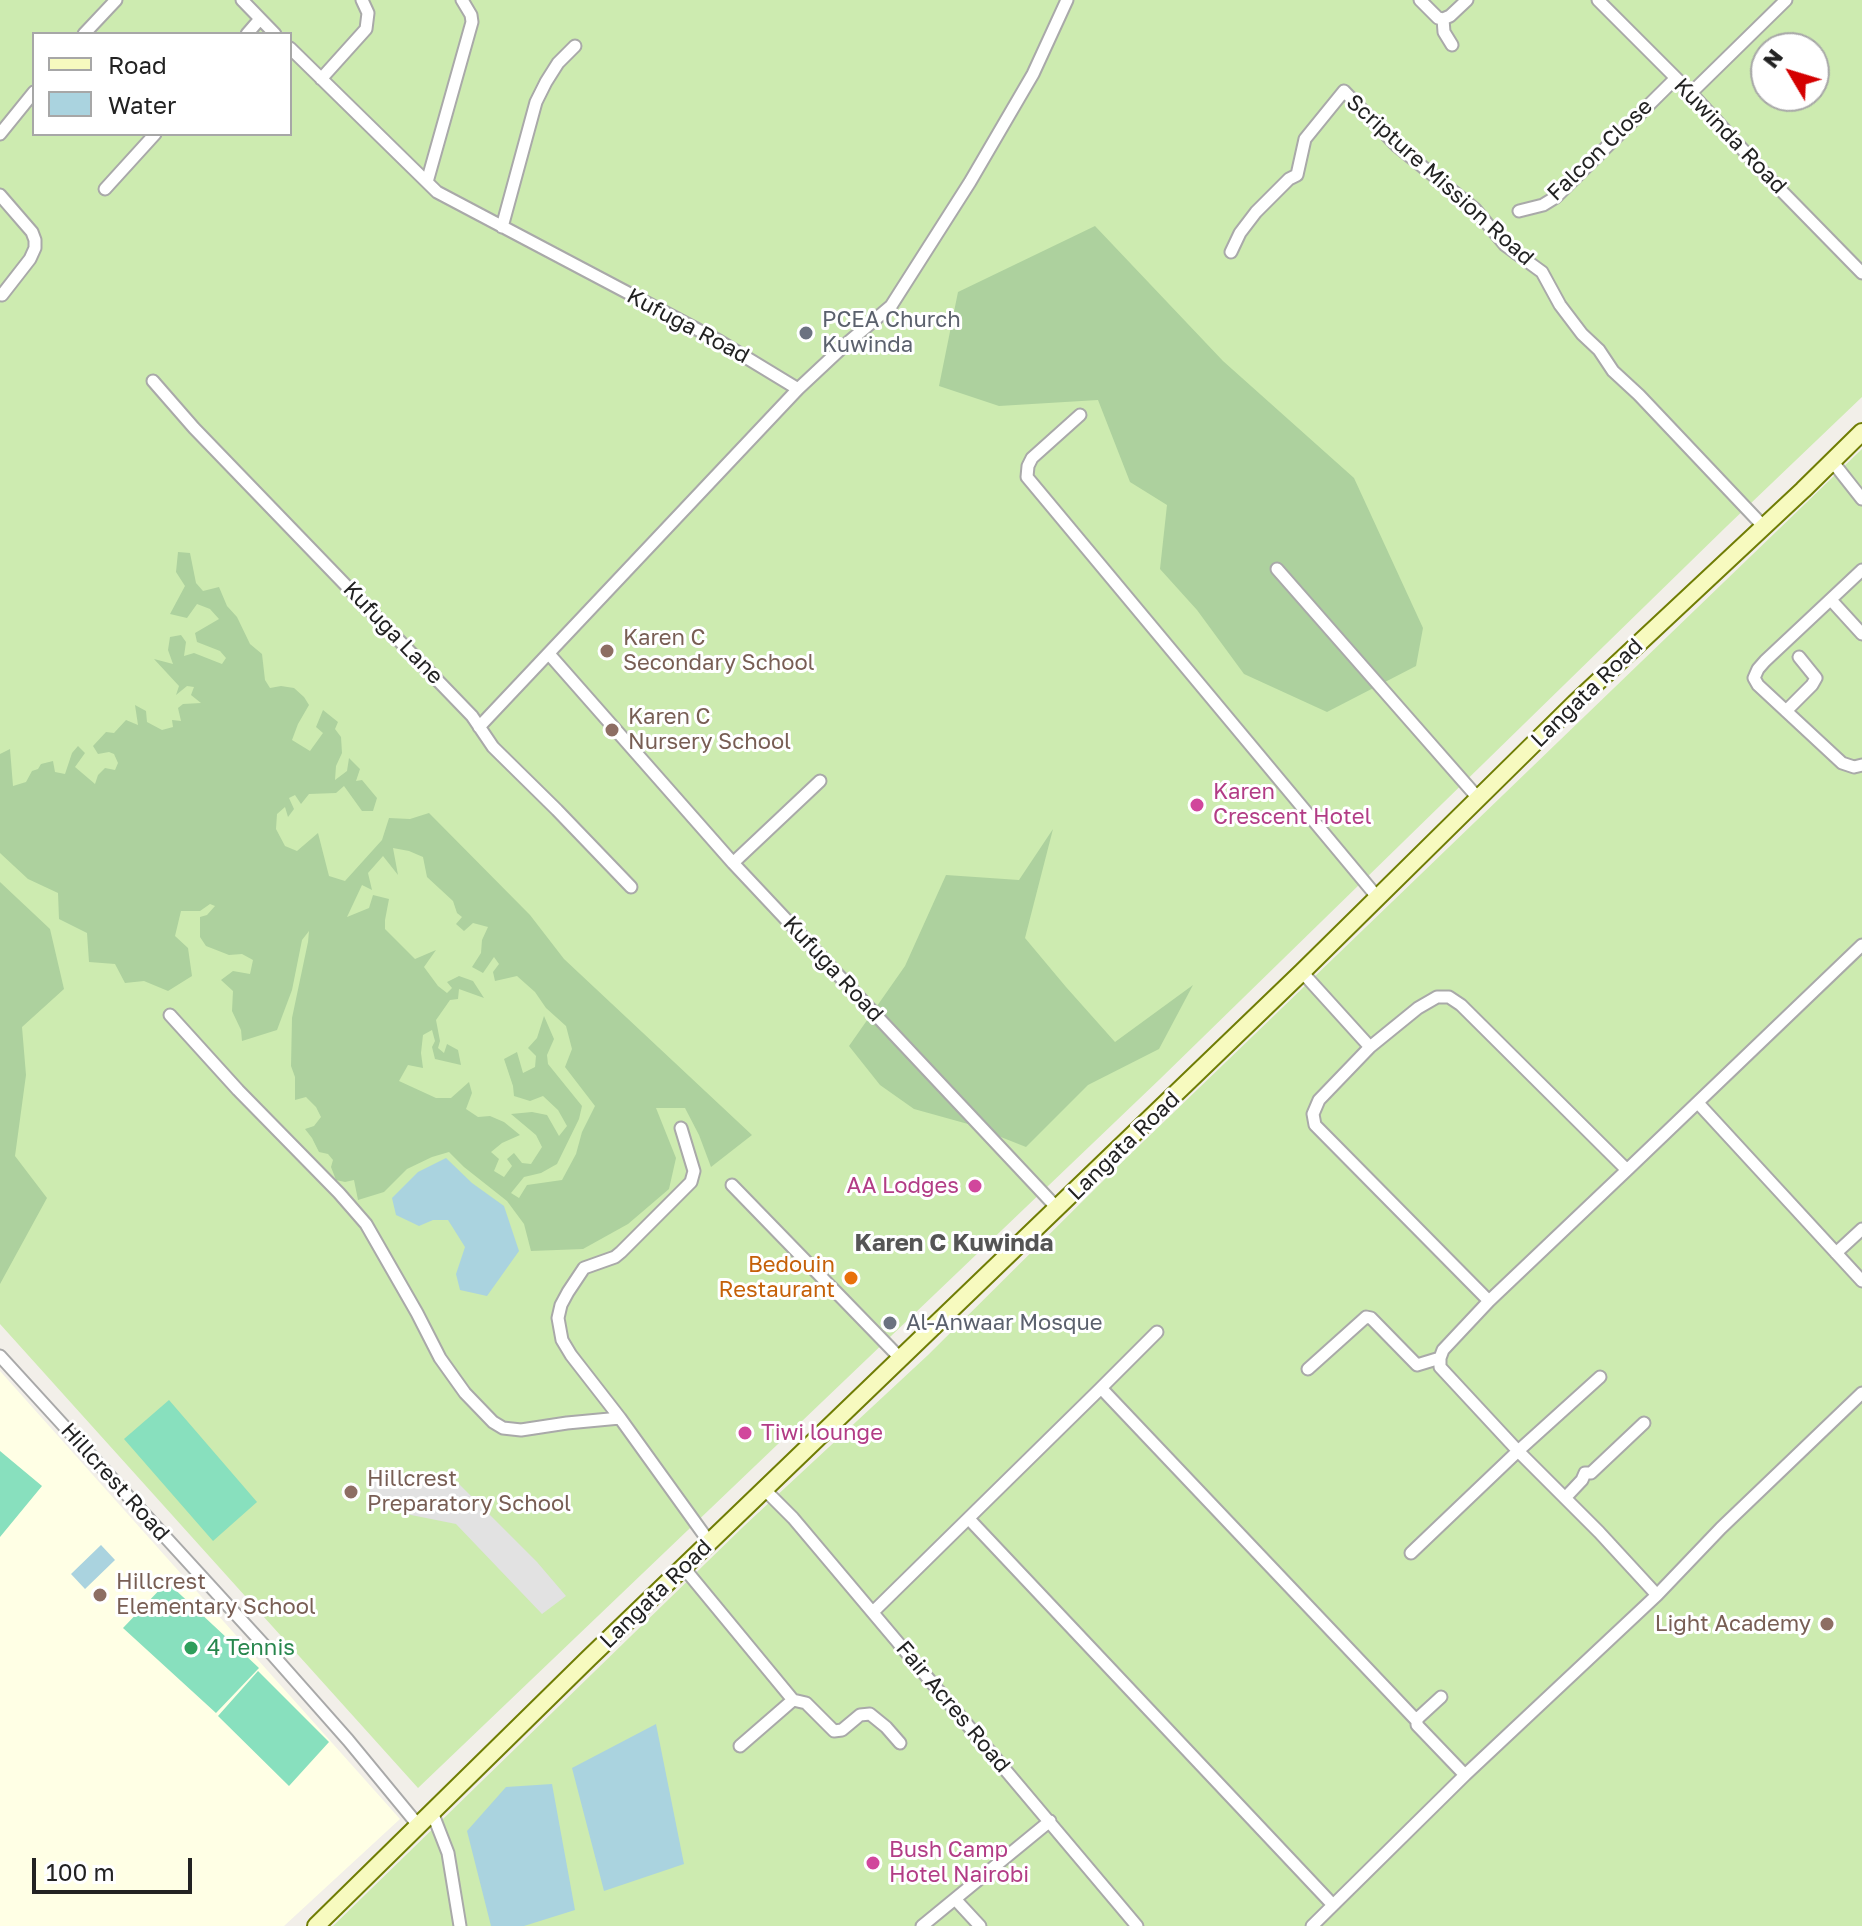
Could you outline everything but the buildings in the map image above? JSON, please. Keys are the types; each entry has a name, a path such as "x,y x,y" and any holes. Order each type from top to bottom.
{"main road":[{"name":"Langata Road","path":"316,1926 1302,972 1575,703 1862,432"}],"street":[{"path":"86,32 116,0"},
{"path":"242,0 273,32"},
{"path":"321,79 366,29 368,13 362,0"},
{"path":"427,182 472,22 462,0"},
{"path":"479,727 798,389 891,306 970,182 1033,74 1067,0"},
{"path":"1420,0 1438,18 1443,19 1467,0"},
{"name":"Kuwinda Road","path":"1598,0 1862,273"},
{"path":"1691,93 1786,0"},
{"path":"249,32 260,19"},
{"path":"1443,19 1444,32 1452,45"},
{"path":"502,227 536,102 558,63 575,46"},
{"name":"Kufuga Road","path":"292,50 437,192 719,341 798,389"},
{"name":"Falcon Close","path":"1519,211 1543,205 1556,197 1675,79"},
{"name":"Scripture Mission Road","path":"1231,252 1240,233 1256,212 1297,175 1305,139 1344,91 1397,146 1475,209 1505,245 1542,272 1560,305 1613,371 1764,527"},
{"path":"0,134 32,94"},
{"path":"105,189 153,136"},
{"path":"0,195 32,232 35,240 30,259 2,295"},
{"name":"Kufuga Lane","path":"153,381 194,428 472,716 493,747 631,887"},
{"path":"1080,415 1032,458 1027,477 1378,898"},
{"path":"1832,461 1862,499"},
{"path":"1277,569 1478,798"},
{"path":"1862,570 1758,669 1754,678 1842,763 1854,767 1862,765"},
{"path":"1831,600 1862,634"},
{"name":"Kufuga Road","path":"549,654 733,863 1058,1209"},
{"path":"1786,711 1816,678 1799,657"},
{"path":"733,863 820,781"},
{"path":"1657,1595 1443,1372 1440,1358 1443,1350 1489,1301 1862,945"},
{"path":"1302,972 1370,1047"},
{"path":"1489,1301 1315,1125 1313,1114 1319,1100 1370,1047 1418,1008 1437,997 1449,997 1461,1005 1627,1170"},
{"path":"170,1015 366,1224 440,1358 465,1393 493,1422 503,1428 521,1430 620,1418"},
{"path":"1698,1103 1862,1281"},
{"path":"681,1128 694,1171 691,1182 615,1257 584,1268 561,1305 558,1318 562,1340 571,1355 710,1543"},
{"path":"732,1185 901,1359"},
{"path":"1836,1253 1862,1229"},
{"path":"1308,1369 1368,1317 1417,1365 1440,1358"},
{"path":"873,1612 1157,1332"},
{"name":"Hillcrest Road","path":"0,1356 264,1645 418,1825"},
{"path":"1411,1553 1600,1377"},
{"path":"1101,1388 1465,1775"},
{"path":"1312,1926 1862,1393"},
{"path":"1565,1498 1585,1473 1591,1473 1644,1423"},
{"name":"Fair Acres Road","path":"765,1490 793,1518 1137,1926"},
{"path":"969,1519 1333,1905"},
{"path":"684,1568 793,1700 806,1703 834,1731 842,1730 863,1713 870,1714 900,1743"},
{"path":"1417,1721 1441,1697"},
{"path":"740,1746 793,1700"},
{"path":"432,1812 448,1853 460,1926"},
{"path":"922,1926 1050,1821"},
{"path":"955,1899 980,1926"}],"shaded area":[{"name":"Hillcrest Elementary School","path":"0,1371 400,1819 284,1926 0,1926"},
{"path":"372,1469 459,1484 537,1562 566,1596 542,1614 456,1524 411,1515 369,1497"}],"green space":[{"path":"0,0 1862,0 1862,397 1160,1079 418,1788 0,1324"},
{"path":"1095,226 1223,361 1354,478 1423,628 1416,666 1327,712 1244,674 1197,610 1160,569 1167,505 1130,482 1098,400 999,406 939,386 958,292"},
{"path":"1862,449 1862,1926 333,1926 744,1526 928,1355 1117,1167"},
{"path":"178,552 190,553 196,583 203,591 219,587 250,644 262,654 265,680 270,688 294,688 304,697 309,705 292,740 310,751 323,733 316,727 323,710 338,722 335,729 341,737 342,753 336,766 335,780 347,771 349,758 360,769 356,781 362,780 377,798 373,811 362,811 344,786 336,793 309,794 301,804 295,795 289,798 294,809 288,817 285,807 277,814 276,829 285,846 297,851 318,833 329,876 345,881 382,840 389,818 410,819 429,813 530,915 564,959 752,1135 711,1167 685,1108 656,1108 676,1158 669,1189 628,1224 583,1249 531,1251 524,1224 507,1201 449,1152 407,1169 384,1192 358,1200 354,1180 336,1180 331,1167 333,1160 328,1154 319,1152 305,1129 314,1126 321,1117 306,1097 295,1100 295,1077 291,1066 292,1018 309,931 302,940 292,990 277,1030 242,1041 241,1030 232,1011 233,991 221,980 233,971 250,974 253,960 242,954 229,955 206,946 200,937 200,917 207,915 215,906 210,904 200,911 181,911 175,936 188,948 192,976 168,991 144,981 125,983 115,964 89,962 87,933 59,919 58,893 28,879 0,853 0,754 10,749 13,786 26,782 32,771 41,764 53,761 55,772 65,774 72,753 78,746 85,753 75,767 95,784 105,768 115,770 118,763 114,754 98,754 93,746 106,732 114,733 126,720 138,725 135,705 146,711 147,722 162,730 173,727 172,720 181,721 178,708 183,704 201,703 191,695 194,687 187,686 176,695 179,686 154,659 173,664 168,650 170,637 181,635 186,642 184,656 194,653 222,664 226,658 220,651 197,642 195,633 219,619 210,609 197,604 187,618 170,614 185,586 176,572","holes":["393,848 423,857 427,877 453,901 462,917 456,924 464,931 473,923 488,927 482,940 481,953 472,967 483,973 494,957 499,964 493,972 495,981 517,976 566,1026 572,1049 565,1067 595,1106 562,1180 527,1185 519,1198 511,1193 524,1177 541,1173 557,1164 582,1106 548,1064 547,1055 554,1039 544,1016 537,1038 528,1048 536,1056 535,1067 523,1073 517,1052 504,1059 514,1096 530,1101 543,1096 558,1110 567,1126 559,1136 547,1115 532,1112 511,1114 536,1135 542,1147 531,1164 522,1163 514,1153 507,1159 512,1166 504,1177 494,1171 499,1159 491,1152 520,1135 504,1122 490,1116 478,1117 466,1109 472,1093 469,1082 451,1098 436,1098 399,1081 408,1065 423,1068 423,1035 432,1030 435,1059 461,1065 458,1050 447,1044 444,1053 438,1048 440,1041 436,1020 450,1000 458,999 459,989 484,998 473,981 459,976 447,982 452,988 447,993 438,986 424,967 436,950 415,959 385,929 389,899 373,895 369,908 347,917 362,885 372,890 368,873 383,856 398,875"]},
{"path":"1053,829 1025,938 1115,1042 1193,985 1159,1049 1088,1085 1026,1147 968,1124 914,1109 880,1085 849,1046 905,966 946,875 1019,880"},
{"path":"0,882 50,929 64,989 22,1027 26,1075 15,1156 47,1198 0,1284"},
{"path":"169,1400 257,1502 213,1541 124,1439"},
{"path":"0,1451 42,1486 0,1537"},
{"name":"4 Tennis","path":"167,1582 259,1668 216,1713 123,1628"},
{"path":"258,1671 329,1742 289,1786 218,1716"}],"water":[{"path":"446,1158 472,1183 504,1206 519,1251 487,1296 460,1290 456,1274 465,1247 448,1220 433,1220 419,1226 396,1215 392,1198 418,1172"},
{"path":"101,1545 115,1560 85,1589 71,1574"},
{"path":"656,1724 684,1864 604,1891 572,1768"},
{"path":"552,1784 575,1910 524,1926 491,1926 467,1831 506,1787"}],"place":[{"name":"PCEA Church Kuwinda","path":"806,333"},
{"name":"Karen C Secondary School","path":"607,651"},
{"name":"Karen C Nursery School","path":"612,730"},
{"name":"Karen Crescent Hotel","path":"1197,805"},
{"name":"AA Lodges","path":"975,1186"},
{"name":"Bedouin Restaurant","path":"851,1278"},
{"name":"Al-Anwaar Mosque","path":"890,1323"},
{"name":"Tiwi lounge","path":"745,1433"},
{"name":"Hillcrest Preparatory School","path":"351,1492"},
{"name":"Hillcrest Elementary School","path":"100,1595"},
{"name":"Light Academy","path":"1827,1624"},
{"name":"4 Tennis","path":"191,1648"},
{"name":"Bush Camp Hotel Nairobi","path":"873,1863"}],"district":[{"name":"Karen C Kuwinda","path":"954,1243"}]}
